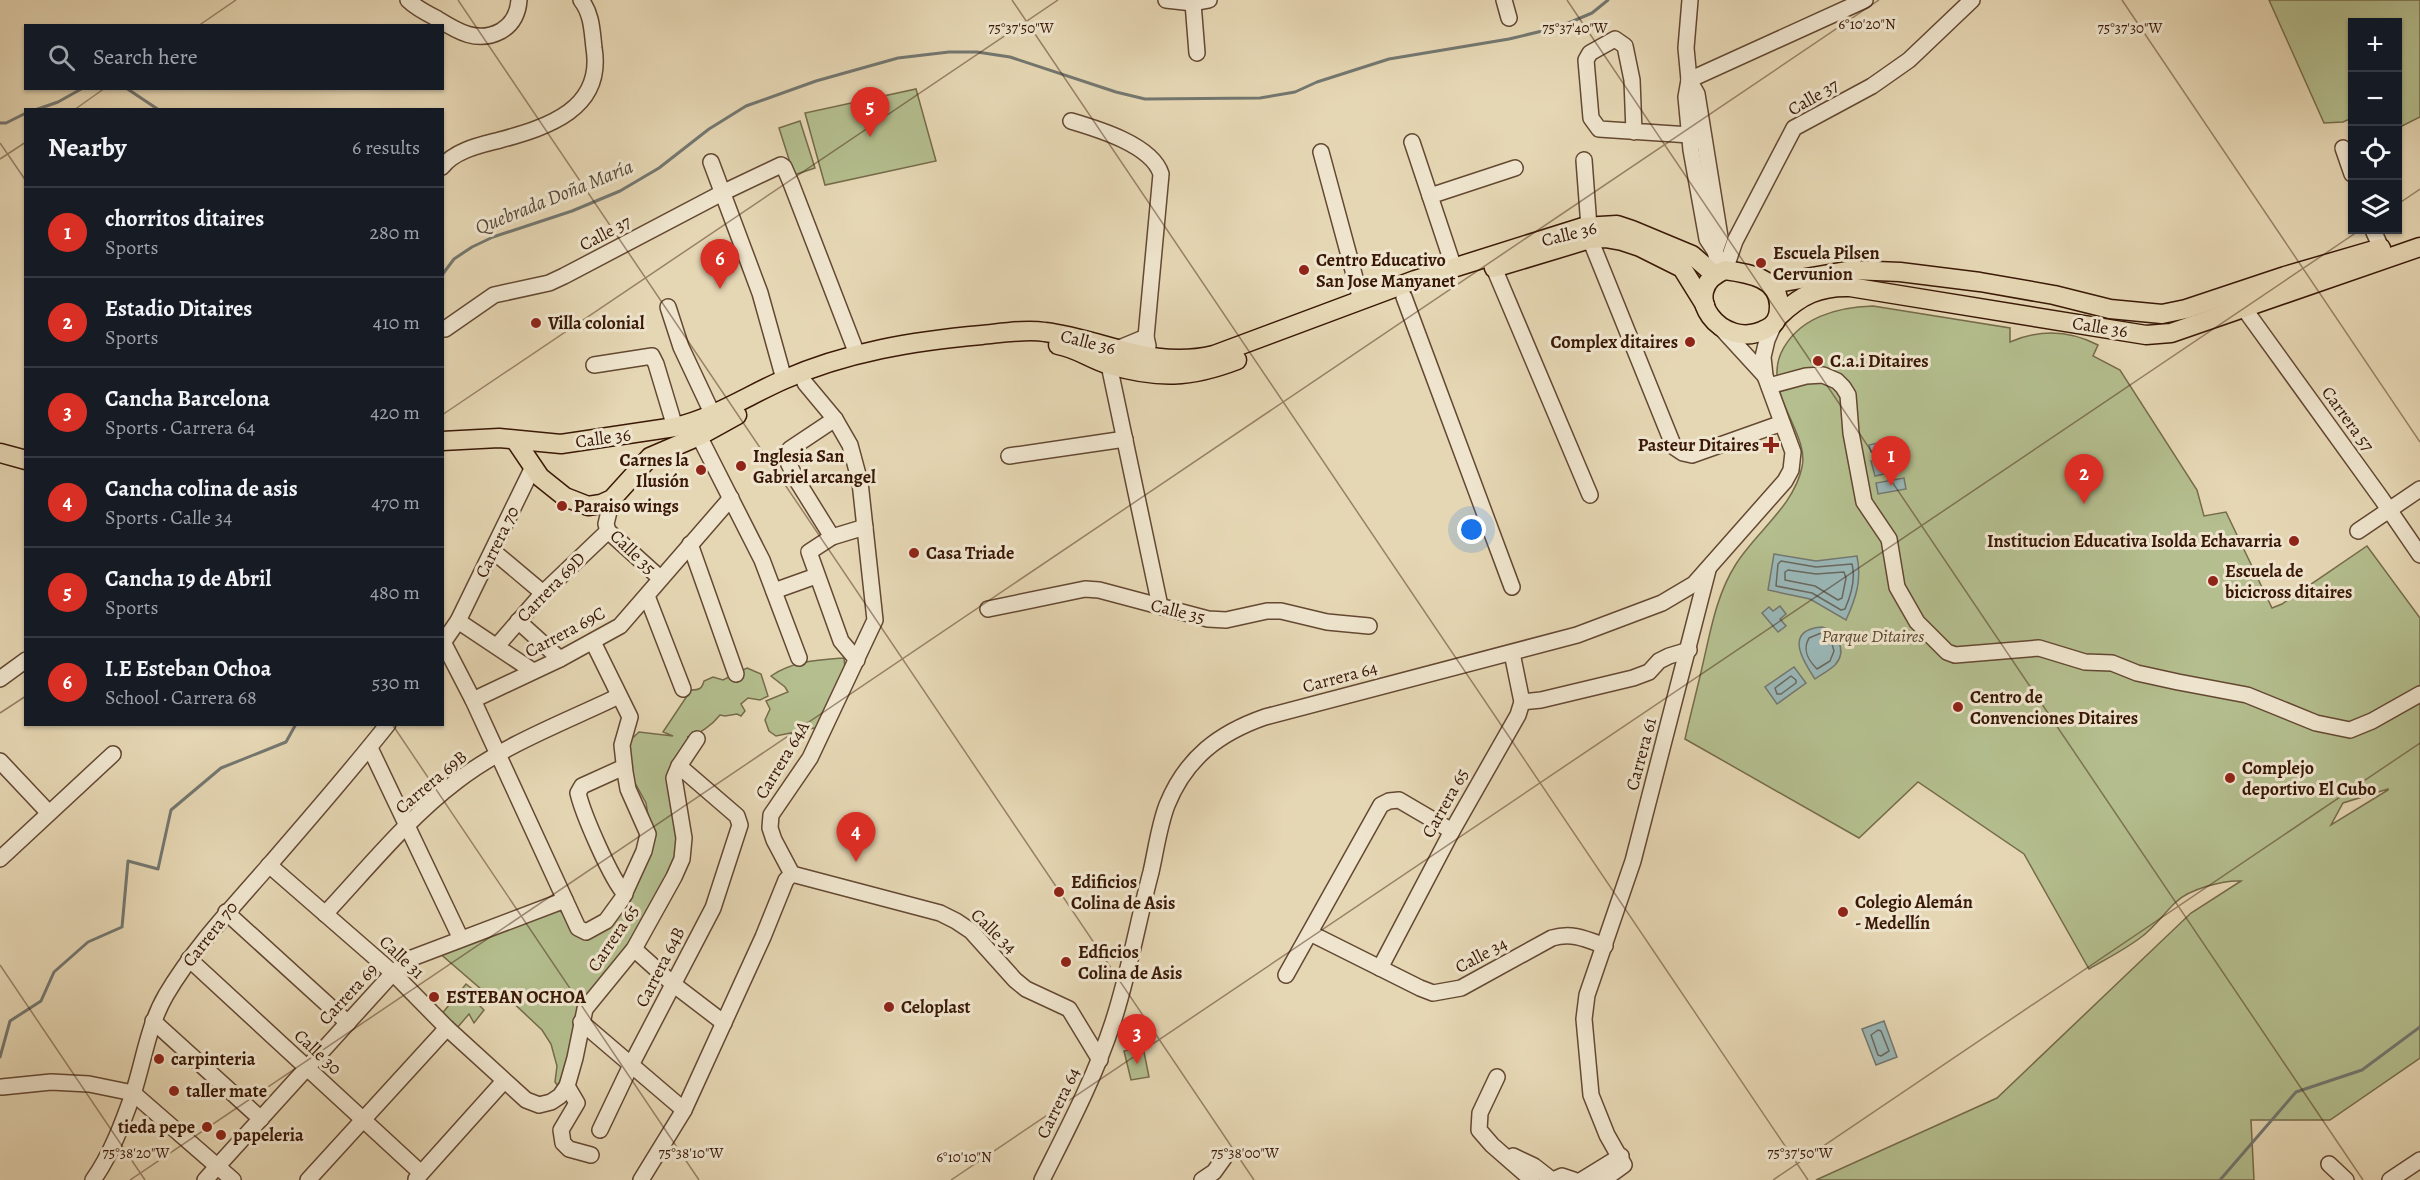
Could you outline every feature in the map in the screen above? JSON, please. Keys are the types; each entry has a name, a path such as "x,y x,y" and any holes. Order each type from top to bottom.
{"main road":[{"name":"Calle 36","path":"650,457 699,436 789,389 859,363 983,345 1040,342 1113,357 1149,357 1182,361 1214,356 1361,300 1454,268 1617,225 1692,255 1720,272"},
{"name":"Calle 36","path":"444,441 472,438 561,444 675,427 713,415 784,379 857,354 924,341 1043,332 1157,375 1186,375 1209,370 1404,297 1494,268 1589,233 1640,247 1683,268 1704,304"},
{"name":"Calle 36","path":"1771,284 1852,270 1900,272 2044,293 2110,309 2162,314 2186,309 2276,279 2420,237"},
{"name":"Calle 36","path":"1776,321 1792,303 1805,295 1834,287 1888,292 2146,335 2171,333 2420,247"},
{"path":"1720,272 1748,274 1771,284 1778,297 1776,321 1756,334 1740,335 1721,328 1709,316 1704,304 1703,296 1707,284 1720,272"},
{"path":"612,500 650,457 647,432"},
{"path":"514,440 533,475 549,452 561,444"},
{"path":"0,453 24,459"},
{"name":"Calle 35","path":"533,475 576,503 588,506 612,500"}],"street":[{"path":"408,0 458,31 477,37 491,36 508,27 518,13 519,0"},
{"path":"444,165 454,156 467,150 519,135 564,117 582,102 591,90 596,58 591,19 581,0"},
{"path":"1166,0 1193,3 1209,0"},
{"path":"1504,0 1509,18"},
{"path":"1690,0 1686,48 1689,80 1686,97 1690,135 1707,239 1715,251 1720,272"},
{"path":"1689,80 1865,0"},
{"name":"Calle 37","path":"1720,272 1794,128 1872,86 1909,60 1972,0"},
{"path":"1193,3 1197,53"},
{"path":"1634,132 1625,46 1615,39 1590,53 1586,60 1591,118 1599,129 1634,132 1690,135"},
{"path":"1689,80 1697,94 1720,237 1715,251"},
{"path":"1071,121 1106,132 1142,151 1158,163 1161,174 1160,196 1146,337 1149,357"},
{"path":"1412,142 1454,268"},
{"path":"2343,148 2348,162"},
{"path":"1321,152 1361,300"},
{"path":"1584,160 1589,233 1674,447 1683,453 1692,455 1782,423"},
{"path":"711,162 760,293 784,379"},
{"name":"Calle 37","path":"444,330 494,295 549,283 781,165 791,183 857,354"},
{"path":"1430,196 1515,168"},
{"path":"2375,234 2381,249"},
{"path":"1494,268 1590,495"},
{"path":"1404,297 1512,587"},
{"path":"668,307 681,347 713,415"},
{"name":"Carrera 57","path":"2243,307 2420,555"},
{"name":"Carrera 64","path":"1042,1180 1100,1060 1114,1020 1168,805 1190,767 1206,748 1234,728 1265,717 1577,635 1662,603 1684,591 1708,570 1780,488 1791,470 1793,452 1767,381 1763,357 1767,340 1776,321"},
{"name":"Carrera 64","path":"1721,328 1767,381"},
{"path":"1146,337 1113,357 1125,439 1160,606"},
{"path":"594,365 652,356 675,427"},
{"path":"1767,381 1823,375 1844,387 1848,395 1851,434 1864,501 1889,538 1896,587 1917,622 1947,652 1955,655 2039,648 2085,662 2112,663 2137,673 2247,695 2316,723 2350,730 2372,722 2420,694"},
{"name":"Carrera 64A","path":"792,873 774,840 770,828 771,815 810,758 875,620 860,482 850,445 834,419 805,383"},
{"path":"832,537 796,479 787,460 790,449 834,419"},
{"path":"699,436 731,498 774,591 799,658"},
{"path":"1010,456 1125,439"},
{"name":"Carrera 70","path":"444,642 458,621 533,475"},
{"path":"2358,531 2420,489"},
{"name":"Carrera 69C","path":"473,700 561,659 621,626 731,498"},
{"name":"Calle 35","path":"612,500 606,524 608,531 660,578"},
{"path":"857,660 841,641 809,552 832,537 865,527"},
{"name":"Carrera 69D","path":"497,646 543,593 608,531"},
{"path":"690,544 736,674"},
{"path":"493,550 543,593"},
{"name":"Carrera 61","path":"1622,1160 1596,1110 1588,1073 1584,1020 1587,995 1633,861 1708,570"},
{"path":"774,591 816,576"},
{"name":"Calle 35","path":"988,609 1085,590 1099,590 1208,619 1226,620 1268,611 1281,611 1327,622 1369,626"},
{"name":"Calle 35","path":"647,596 683,689"},
{"path":"458,621 533,671"},
{"path":"518,621 561,659"},
{"path":"444,645 473,700 578,928 586,932 606,921 625,894 644,850 648,834 642,816 628,789 624,767 622,745 630,717 593,642"},
{"path":"1512,653 1520,709 1532,714 1541,700 1633,678 1649,672 1659,661 1689,650"},
{"path":"0,679 24,661"},
{"name":"Carrera 69B","path":"325,914 407,827 456,782 497,754 619,696"},
{"name":"Carrera 65","path":"1380,968 1452,831 1520,709"},
{"name":"Carrera 70","path":"93,1180 106,1157 133,1093 153,1020 189,959 226,912 370,748 386,726"},
{"path":"678,766 697,739"},
{"path":"370,748 461,939"},
{"path":"0,859 113,754"},
{"path":"0,761 48,812"},
{"name":"Carrera 65","path":"567,1086 576,1058 585,1009 634,949 682,859 684,838 674,785 678,766"},
{"name":"Carrera 64B","path":"600,1130 631,1065 713,908 740,825 737,816 678,766"},
{"path":"624,767 582,786 578,793 587,820 614,878 625,894"},
{"path":"1286,975 1381,805 1399,800 1452,831"},
{"name":"Calle 31","path":"269,865 393,973 504,1081"},
{"path":"641,1180 684,1110 763,937 786,880 792,873"},
{"name":"Calle 34","path":"792,873 940,914 956,921 971,931 1026,989 1069,1009 1100,1060"},
{"name":"Carrera 69","path":"205,1180 393,973 412,958 565,900"},
{"path":"226,912 348,1023"},
{"name":"Calle 34","path":"1310,933 1433,993 1461,988 1552,938 1562,935 1573,935 1605,945"},
{"path":"634,949 673,984 724,1023"},
{"name":"Calle 30","path":"189,959 363,1120 418,1177"},
{"path":"153,1020 261,1119"},
{"path":"581,1022 684,1110"},
{"path":"308,1180 447,1028"},
{"path":"1497,1077 1480,1113 1479,1130 1492,1145 1543,1178 1562,1176 1574,1180"},
{"path":"418,1177 504,1081 526,1100 539,1105 551,1102 560,1096 567,1086 578,1103 561,1130 563,1143 569,1149 591,1155"},
{"path":"2,1087 51,1082 89,1084 133,1093 233,1180"},
{"path":"1202,1180 1214,1172 1224,1158"},
{"path":"1582,1180 1622,1160"},
{"path":"1603,1180 1622,1160"},
{"path":"2390,1180 2420,1160"},
{"path":"2329,1164 2346,1180"}],"green space":[{"path":"2269,0 2420,0 2420,117 2402,126 2402,18 2348,18 2348,120 2324,123"},
{"path":"916,89 936,161 825,185 805,113"},
{"path":"800,121 815,168 794,175 779,128"},
{"name":"Parque Ditaires","path":"1873,306 2010,328 2010,342 2032,335 2054,333 2076,336 2098,345 2093,356 2120,370 2197,490 2204,516 2226,512 2272,608 2282,604 2367,546 2420,618 2420,1058 2330,1120 2251,1120 2254,1180 1816,1180 1997,1098 2191,913 2241,881 2207,886 2182,897 2140,938 2089,969 2024,854 1918,782 1859,838 1685,739 1710,630 1723,590 1744,552 1774,518 1791,494 1802,467 1803,454 1800,441 1778,383 1777,368 1781,353 1798,331 1820,316","holes":["2388,790 2331,825 2343,803"]},
{"path":"844,658 845,668 819,727 776,736 769,731 765,720 770,709 766,701 788,692 771,676 797,664"},
{"path":"747,668 761,674 768,696 760,700 748,698 741,704 745,711 741,716 737,714 720,715 705,729 687,737 693,738 675,765 681,857 630,946 590,994 578,1003 572,1052 558,1086 555,1082 557,1066 551,1044 542,1030 506,996 481,989 437,951 556,906 577,930 587,934 626,911 631,899 635,876 651,834 646,803 629,772 626,744 639,732 673,736 663,732 691,690 700,688 704,681 713,677 723,680"},
{"path":"466,984 484,998 478,1004 484,1010 474,1023 469,1014 457,1028 441,1015"},
{"path":"1143,1047 1149,1077 1131,1080 1124,1051"}],"water":[{"path":"1890,440 1891,447 1884,449 1885,454 1889,456 1897,454 1901,470 1875,476 1871,461 1878,459 1880,455 1878,450 1871,452 1869,445"},
{"path":"1904,478 1906,489 1878,494 1876,483"},
{"path":"1774,554 1816,561 1857,556 1859,573 1857,589 1846,620 1810,599 1768,590"},
{"path":"1780,606 1786,614 1780,619 1786,626 1778,632 1762,613 1769,607 1773,611"},
{"path":"1822,627 1836,637 1841,654 1835,665 1815,679 1802,655 1799,640 1810,629"},
{"path":"1794,667 1806,683 1777,704 1765,687"},
{"path":"1884,1021 1897,1057 1876,1065 1862,1029"}],"waterway":[{"name":"Quebrada Doña María","path":"444,272 454,259 493,237 572,211 620,191 659,168 709,129 746,106 816,81 898,58 949,52 977,52 1010,57 1116,92 1145,99 1260,98 1295,92 1317,82 1389,59 1509,39 1559,27 1592,13 1608,0"},
{"name":"Quebrada Doña María","path":"41,108 58,102 79,90"},
{"name":"Quebrada Doña María","path":"129,90 156,108"},
{"name":"Quebrada Doña María","path":"0,123 6,123 24,114"},
{"path":"0,1057 10,1021 41,1001 54,972 88,942 122,927 128,861 158,869 171,810 221,768 286,742 295,726"},
{"path":"2220,1180 2296,1092 2362,1070 2420,1027"}],"place":[{"name":"Cancha 19 de Abril","path":"870,137"},
{"name":"Escuela Pilsen Cervunion","path":"1761,263"},
{"name":"Centro Educativo San Jose Manyanet","path":"1304,270"},
{"name":"I.E Esteban Ochoa","path":"720,289"},
{"name":"Villa colonial","path":"536,323"},
{"name":"Complex ditaires","path":"1690,342"},
{"name":"C.a.i Ditaires","path":"1818,361"},
{"name":"Pasteur Ditaires","path":"1771,445"},
{"name":"Inglesia San Gabriel arcangel","path":"741,466"},
{"name":"Carnes la Ilusión","path":"701,470"},
{"name":"chorritos ditaires","path":"1891,486"},
{"name":"Estadio Ditaires","path":"2084,504"},
{"name":"Paraiso wings","path":"562,506"},
{"name":"Institucion Educativa Isolda Echavarria","path":"2294,541"},
{"name":"Casa Triade","path":"914,553"},
{"name":"Escuela de bicicross ditaires","path":"2213,581"},
{"name":"Centro de Convenciones Ditaires","path":"1958,707"},
{"name":"Complejo deportivo El Cubo","path":"2230,778"},
{"name":"Cancha colina de asis","path":"856,862"},
{"name":"Edificios Colina de Asis","path":"1059,892"},
{"name":"Colegio Alemán - Medellín","path":"1843,912"},
{"name":"Edficios Colina de Asis","path":"1066,962"},
{"name":"ESTEBAN OCHOA","path":"434,997"},
{"name":"Celoplast","path":"889,1007"},
{"name":"carpinteria","path":"159,1059"},
{"name":"Cancha Barcelona","path":"1137,1064"},
{"name":"taller mate","path":"174,1091"},
{"name":"tieda pepe","path":"207,1127"},
{"name":"papeleria","path":"221,1135"}]}
